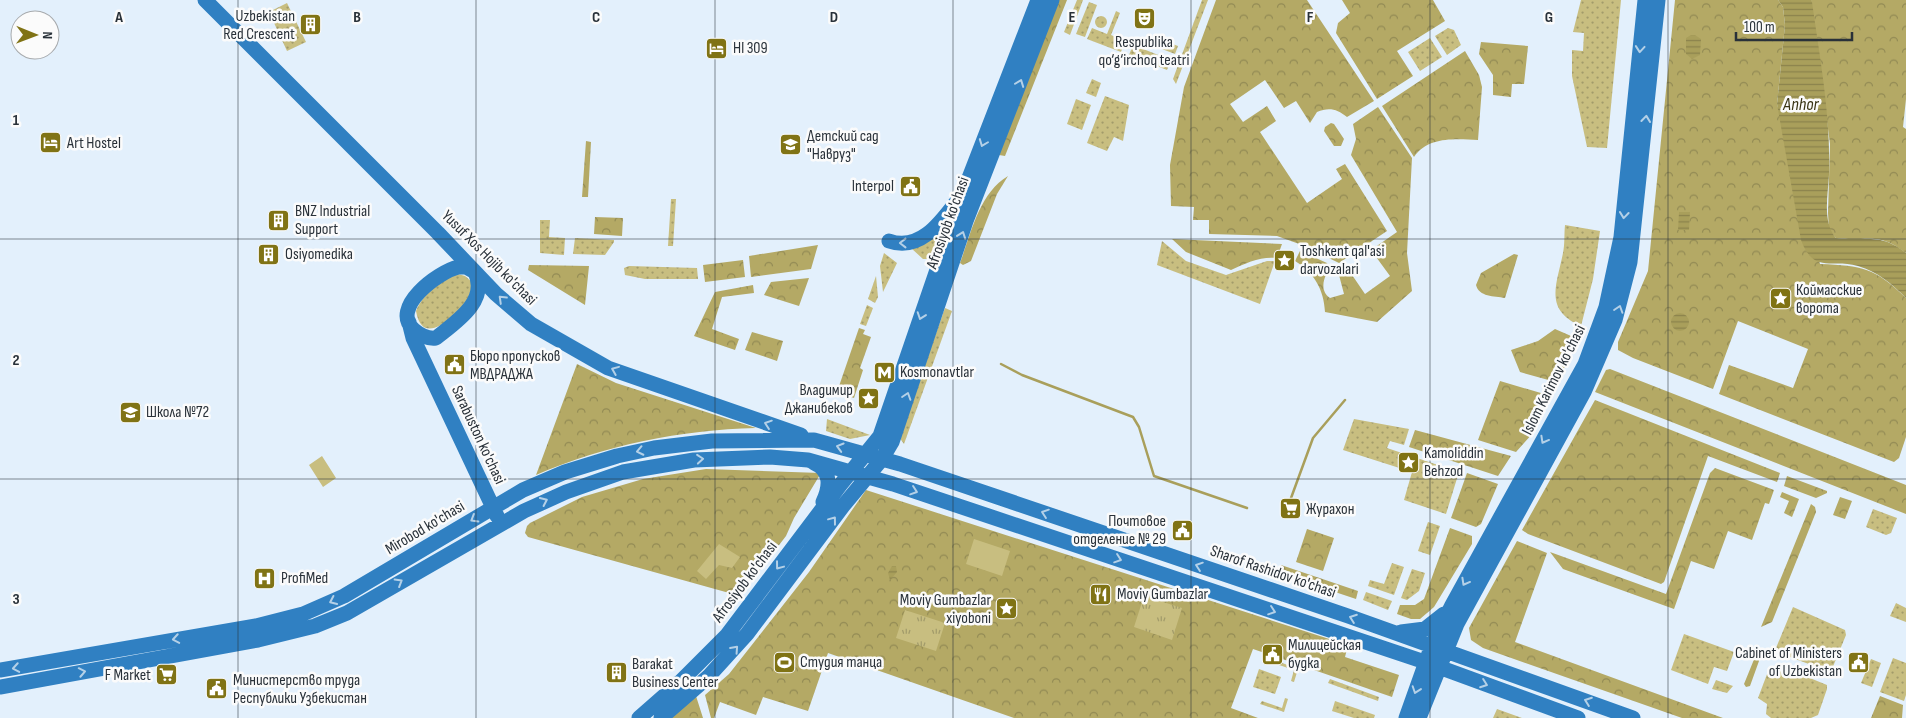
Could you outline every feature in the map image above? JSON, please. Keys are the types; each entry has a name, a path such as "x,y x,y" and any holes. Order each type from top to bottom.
{"main road":[{"name":"Yusuf Xos Hojib ko'chasi","path":"205,0 438,233 508,306 531,324 599,363 814,440"},
{"name":"Afrosiyob ko'chasi","path":"661,718 708,677 734,650 882,459 886,439 940,279 964,192 1038,0"},
{"name":"Afrosiyob ko'chasi","path":"940,279 1052,0"},
{"name":"Islom Karimov ko'chasi","path":"1438,648 1578,403 1596,352 1621,237 1645,0"},
{"name":"Islom Karimov ko'chasi","path":"1406,718 1432,664 1452,605 1571,392 1596,352 1619,308 1632,254 1658,0"},
{"path":"889,241 907,244 922,237 941,221 964,192"},
{"path":"438,233 445,254 444,264 438,277"},
{"path":"424,360 426,349 475,302 479,289 475,272 466,267 458,267 438,277 410,304 409,322 412,328 422,336 436,338"},
{"name":"Sarabuston ko'chasi","path":"409,322 413,338 501,524"},
{"path":"886,439 900,464"},
{"name":"Afrosiyob ko'chasi","path":"639,718 718,645 816,516 867,455 886,439"},
{"name":"Mirobod ko'chasi","path":"0,670 256,626 303,614 344,596 493,507 548,479 634,452 672,445 730,440 814,440 867,455"},
{"path":"867,455 868,476"},
{"name":"Sharof Rashidov ko'chasi","path":"867,455 900,464 1388,630 1633,718"},
{"name":"Mirobod ko'chasi","path":"0,687 258,640 315,626 347,613 501,524 566,492 601,479 642,468 678,462 731,457 770,457 808,460 852,472"},
{"name":"Afrosiyob ko'chasi","path":"882,459 893,484"},
{"path":"808,460 822,467 828,480 827,492 816,516"},
{"path":"852,472 1432,664 1578,718"},
{"path":"1388,630 1408,632 1425,629 1440,619 1452,605"},
{"name":"Islom Karimov ko'chasi","path":"1419,718 1432,664"}],"green space":[{"path":"1059,0 1067,0 1005,156 999,155"},
{"path":"1077,0 1083,0 1070,35 1064,32"},
{"path":"1202,0 1208,0 1176,84 1173,79"},
{"path":"1216,0 1307,0 1374,101 1347,117 1333,110 1321,110 1317,112 1310,123 1296,101 1284,108 1265,80 1230,104 1243,122 1267,106 1276,121 1260,132 1307,203 1342,179 1336,169 1345,164 1387,231 1339,263 1302,245 1277,236 1209,234 1209,220 1193,220 1194,207 1171,206 1170,165 1184,87"},
{"path":"1342,0 1433,0 1445,21 1397,51 1413,76 1377,99 1336,33 1338,23 1350,13"},
{"path":"1581,0 1621,0 1607,148 1587,147 1572,76 1572,50 1583,51 1584,33 1573,32"},
{"path":"1675,0 1778,0 1783,7 1785,25 1777,104 1820,264 1858,267 1867,270 1885,280 1906,298 1906,437 1899,458 1894,462 1719,394 1729,365 1793,388 1808,349 1738,321 1713,389 1633,358 1618,350 1618,342 1648,271"},
{"path":"1811,0 1906,0 1906,99 1903,127 1906,129 1906,253 1888,242 1880,240 1836,238 1829,230 1830,144"},
{"path":"1089,2 1097,5 1085,37 1076,34"},
{"path":"287,3 306,42 287,51 269,12"},
{"path":"1116,11 1120,13 1111,35 1125,41 1121,52 1087,39 1092,28 1107,34"},
{"path":"1101,16 1107,22 1101,28 1095,22"},
{"path":"1448,28 1454,30 1461,45 1447,55 1435,36"},
{"path":"1157,38 1178,46 1175,54 1154,46"},
{"path":"1430,38 1442,57 1420,71 1408,52"},
{"path":"1481,42 1528,46 1524,84 1512,84 1511,97 1493,95 1493,75 1479,54"},
{"path":"1133,45 1171,60 1167,70 1129,55"},
{"path":"1465,51 1479,75 1482,87 1478,140 1452,139 1435,142 1420,150 1414,157 1382,106"},
{"path":"1092,79 1101,83 1096,97 1086,93"},
{"path":"1105,96 1129,105 1123,141 1114,137 1107,151 1087,143"},
{"path":"1076,99 1091,105 1082,130 1067,124"},
{"path":"1378,107 1412,158 1407,253 1412,291 1377,322 1325,312 1323,296 1317,282 1302,265 1295,261 1300,251 1327,263 1331,273 1326,275 1324,288 1325,293 1330,298 1344,294 1339,275 1348,269 1365,294 1390,276 1371,250 1397,232 1351,155 1356,139 1353,124"},
{"path":"1331,123 1334,124 1344,139 1341,146 1334,146 1324,131 1325,127"},
{"path":"586,141 591,142 588,197 582,197"},
{"path":"1008,176 997,194 971,261 963,265 960,263 972,227 983,203 998,183"},
{"path":"671,199 676,199 673,246 668,246"},
{"path":"595,217 623,218 622,236 594,234"},
{"path":"540,220 550,220 549,237 565,238 564,255 540,253"},
{"path":"944,222 931,259 923,259 911,248"},
{"path":"1565,225 1600,231 1593,279 1581,326 1569,320 1561,312 1555,295 1564,250"},
{"path":"575,238 614,240 614,242 605,255 573,254"},
{"path":"1172,239 1282,244 1277,258 1259,259 1231,270 1186,252"},
{"path":"1162,241 1186,261 1226,275 1267,261 1275,261 1260,304 1157,265"},
{"path":"818,245 811,269 751,277 749,256"},
{"path":"884,253 897,263 883,292 880,266"},
{"path":"1514,254 1518,255 1505,298 1480,292 1476,285 1481,273"},
{"path":"743,260 745,277 705,282 703,265"},
{"path":"529,265 589,266 585,305 528,270"},
{"path":"629,266 697,268 698,279 645,279 625,275 624,268"},
{"path":"458,274 465,276 472,282 472,299 441,325 426,328 420,323 416,311 419,305 433,288"},
{"path":"876,276 878,297 875,303 868,299"},
{"path":"809,278 799,306 764,295 771,282"},
{"path":"753,285 754,293 722,297 712,329 739,339 735,350 694,336 715,292"},
{"path":"867,305 873,308 866,326 860,324"},
{"path":"945,308 952,311 904,444 899,437"},
{"path":"859,328 865,330 863,334 871,337 860,368 863,370 854,398 837,392"},
{"path":"1555,329 1578,339 1560,377 1552,381 1520,372 1511,350 1538,341"},
{"path":"752,332 783,341 777,361 745,350"},
{"path":"577,364 616,383 756,428 700,432 644,441 589,455 536,475"},
{"path":"1610,369 1906,485 1906,514 1595,392 1606,370"},
{"path":"1500,381 1551,396 1533,433 1516,452 1478,440"},
{"path":"1595,400 1780,473 1777,482 1708,456 1664,582 1661,584 1528,534 1522,530"},
{"path":"827,419 870,435 850,439 826,431"},
{"path":"1354,419 1409,429 1404,445 1390,441 1387,448 1459,472 1446,514 1404,500 1412,472 1343,450"},
{"path":"1415,430 1511,456 1498,476 1409,447"},
{"path":"322,456 336,478 323,487 309,465"},
{"path":"1715,468 1774,490 1769,504 1765,503 1752,540 1728,531 1714,569 1691,561 1674,609 1563,569 1550,552 1666,594 1710,473"},
{"path":"706,469 821,473 794,518 786,536 740,596 528,537 525,533 530,523 582,497 643,479"},
{"path":"1467,473 1498,484 1481,524 1476,527 1451,518"},
{"path":"1787,476 1827,491 1827,493 1816,498 1784,486"},
{"name":"Moviy Gumbazlar xiyoboni","path":"866,490 1348,645 1345,657 1399,675 1392,697 1253,649 1231,708 1258,718 1014,718 828,653 808,711 763,697 756,715 720,702 714,718 711,718 705,695 729,674 809,572"},
{"path":"1782,492 1799,499 1792,517 1784,513 1789,501 1780,497"},
{"path":"1840,497 1852,501 1845,519 1833,515"},
{"path":"1811,504 1815,507 1816,512 1772,622 1761,627"},
{"path":"1873,509 1897,518 1891,533 1886,535 1866,527"},
{"path":"1428,522 1440,526 1430,555 1418,551"},
{"path":"1450,528 1472,536 1472,544 1434,607 1420,619 1411,619 1397,614 1400,605 1415,605 1424,599"},
{"path":"1307,529 1334,538 1323,571 1296,562"},
{"path":"974,539 1010,551 1002,576 966,564"},
{"path":"1517,541 1547,553 1515,642 1723,718 1682,718 1483,648 1471,640 1469,628"},
{"path":"719,544 740,557 732,568 719,565 706,579 697,571"},
{"path":"1392,563 1404,567 1394,595 1368,586 1370,580 1384,584"},
{"path":"1281,565 1358,591 1356,599 1278,573"},
{"path":"1412,569 1425,573 1419,591 1407,600 1401,598"},
{"path":"1366,592 1392,601 1388,610 1363,600"},
{"path":"1144,596 1182,608 1172,640 1134,627"},
{"path":"1896,603 1906,608 1906,622 1890,616"},
{"path":"1793,607 1845,630 1846,635 1832,669 1825,670 1779,653 1776,648"},
{"path":"905,610 945,623 936,651 896,638"},
{"path":"1684,634 1734,652 1727,671 1714,667 1708,684 1671,670"},
{"path":"1755,657 1758,657 1759,661 1750,686 1746,687 1744,684"},
{"path":"1893,658 1906,663 1906,695 1904,701 1880,692"},
{"path":"1871,659 1881,663 1872,687 1861,683"},
{"path":"1277,661 1298,669 1294,682 1291,681 1294,670 1276,664"},
{"path":"1778,665 1827,685 1818,715 1811,718 1771,718 1766,714 1767,704 1758,698 1769,669"},
{"path":"1259,669 1281,677 1275,694 1253,687"},
{"path":"1330,679 1379,697 1378,701 1328,683"},
{"path":"1716,680 1733,686 1727,693 1712,689"},
{"path":"696,696 703,718 669,718"},
{"path":"1880,696 1903,705 1902,718 1871,718"},
{"path":"1285,698 1288,699 1284,712 1260,704 1262,701 1282,708"},
{"path":"1335,701 1375,715 1374,718 1354,718 1332,711"},
{"path":"1497,709 1522,718 1493,718"}],"water":[{"name":"Anhor","path":"1778,0 1811,0 1812,2 1827,110 1829,175 1827,216 1832,232 1836,238 1872,239 1888,242 1906,253 1906,298 1884,279 1858,266 1825,263 1812,258 1801,240 1777,104 1785,25 1783,7"},
{"path":"1691,35 1701,39 1700,55 1692,59 1686,54 1686,38"},
{"path":"1679,212 1690,212 1689,230 1678,230"},
{"path":"1680,313 1686,316 1689,322 1686,328 1680,331 1674,328 1671,322 1674,316"},
{"path":"892,566 896,566 897,572 890,580 888,573"}],"waterway":[{"path":"1001,364 1022,375 1133,417 1139,427 1154,476 1247,508"},
{"path":"1287,509 1313,438 1345,400"}],"place":[{"name":"Respublika qo‘g‘irchoq teatri","path":"1144,18"},
{"name":"Uzbekistan Red Crescent","path":"311,25"},
{"name":"Hl 309","path":"717,48"},
{"name":"Art Hostel","path":"51,143"},
{"name":"Детский сад \"Навруз\"","path":"791,145"},
{"name":"Interpol","path":"910,186"},
{"name":"BNZ Industrial Support","path":"279,220"},
{"name":"Osiyomedika","path":"269,254"},
{"name":"Toshkent qal'asi darvozalari","path":"1284,260"},
{"name":"Коймасские ворота","path":"1780,299"},
{"name":"Бюро пропусков МВДРАДЖА","path":"454,365"},
{"name":"Kosmonavtlar","path":"884,372"},
{"name":"Владимир Джанибеков","path":"869,399"},
{"name":"Школа №72","path":"130,412"},
{"name":"Kamoliddin Behzod","path":"1408,462"},
{"name":"Журахон","path":"1290,509"},
{"name":"Почтовое отделение № 29","path":"1182,530"},
{"name":"ProfiMed","path":"265,578"},
{"name":"Moviy Gumbazlar","path":"1101,594"},
{"name":"Moviy Gumbazlar xiyoboni","path":"1007,609"},
{"name":"Милицейская будка","path":"1272,654"},
{"name":"Студия танца","path":"784,662"},
{"name":"Cabinet of Ministers of Uzbekistan","path":"1858,662"},
{"name":"Barakat Business Center","path":"616,673"},
{"name":"F Market","path":"167,675"},
{"name":"Министерство труда Республики Узбекистан","path":"217,689"}]}
